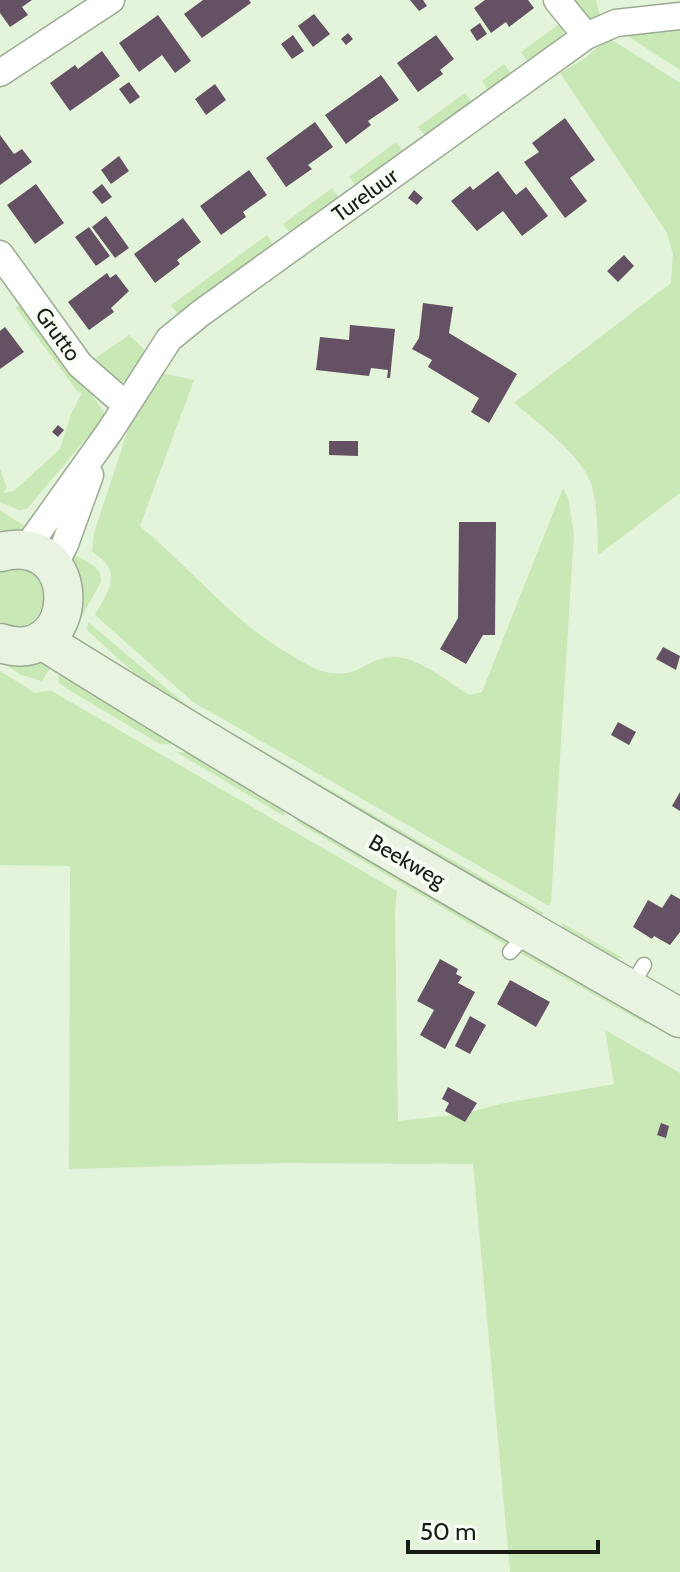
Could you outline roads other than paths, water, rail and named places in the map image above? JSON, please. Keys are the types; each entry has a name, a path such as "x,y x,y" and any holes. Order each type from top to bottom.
{"main road":[{"path":"0,643 26,646 51,629 65,600 63,582 26,556"},
{"name":"Beekweg","path":"51,629 138,698 520,942 636,977 680,1018"}],"street":[{"path":"0,73 76,9 111,0"},
{"path":"557,0 586,36"},
{"name":"Tureluur","path":"26,556 169,339 586,36 616,23 680,16"},
{"name":"Grutto","path":"0,254 80,365 126,405"}]}
